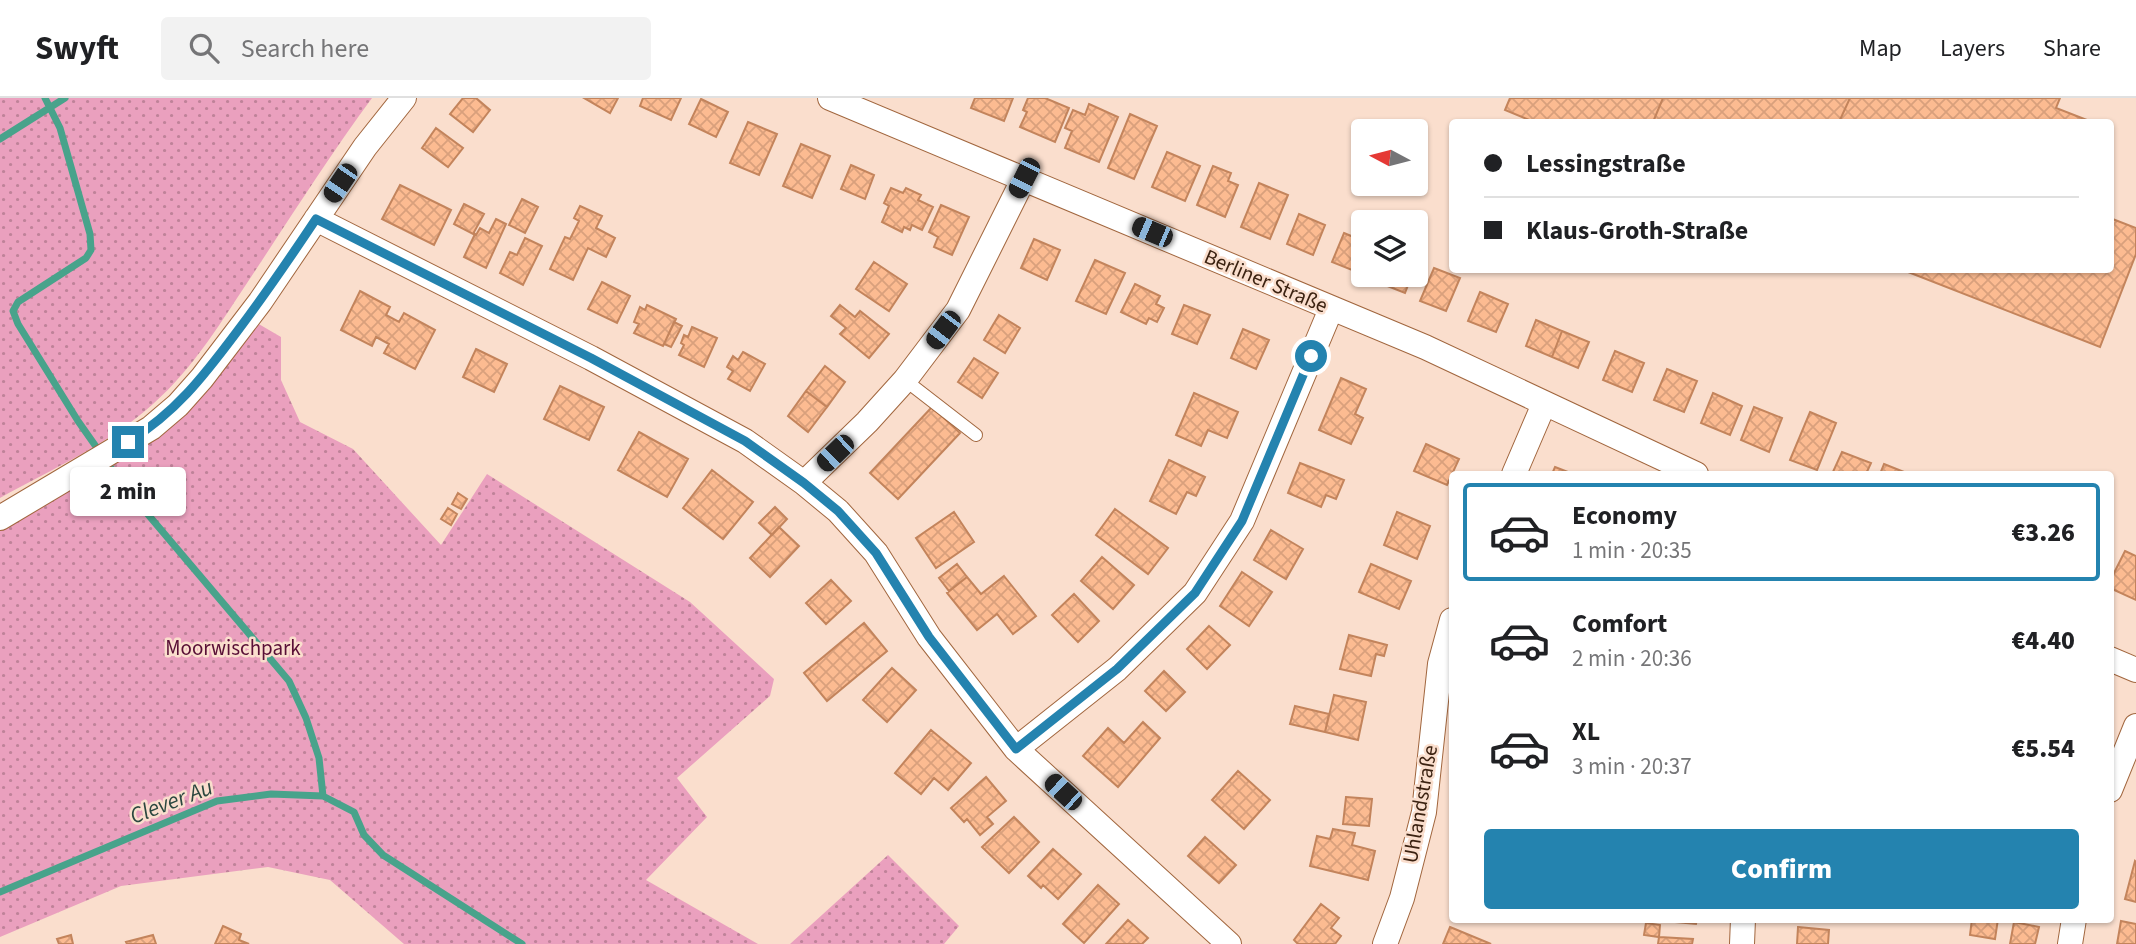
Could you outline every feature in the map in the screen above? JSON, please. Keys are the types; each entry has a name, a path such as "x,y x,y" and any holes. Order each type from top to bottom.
{"street":[{"path":"0,518 151,428 178,405 202,379 260,302 365,147 404,98"},
{"name":"Berliner Straße","path":"830,98 1425,347 1689,471"},
{"path":"804,483 867,422 905,380 958,310 1024,178"},
{"path":"316,219 591,358 745,441 804,483 838,511 876,553 929,637 1016,749 1229,944"},
{"path":"1016,749 1117,669 1195,593 1242,521 1331,309"},
{"path":"1515,471 1544,404"},
{"name":"Uhlandstraße","path":"1385,944 1402,898 1424,812 1440,664 1449,631"},
{"path":"2114,661 2136,670"},
{"path":"2114,780 2136,726"},
{"path":"1742,944 1743,923"},
{"path":"2070,944 2073,923"}],"lane":[{"path":"905,380 976,435"}],"green space":[{"path":"0,98 372,98 219,325 182,375 153,404 99,444 0,498"},
{"name":"Moorwischpark","path":"257,323 281,337 281,380 300,422 353,449 441,545 487,474 690,602 774,679 770,696 677,778 707,817 646,880 758,944 404,944 330,880 268,867 121,886 0,937 0,530 153,440"},
{"path":"888,855 959,926 944,944 790,944"}],"building":[{"path":"463,98 476,98 490,110 473,132 450,114"},
{"path":"584,98 618,98 610,113"},
{"path":"643,98 681,98 671,120 640,106"},
{"path":"975,98 1013,98 1004,121 971,108"},
{"path":"1028,98 1045,98 1069,108 1055,142 1020,127 1027,112 1023,110"},
{"path":"1510,98 1663,98 1654,119 1527,119 1505,110"},
{"path":"1663,98 1850,98 1840,119 1654,119"},
{"path":"1850,98 2060,98 2056,108 2084,119 1840,119"},
{"path":"701,99 728,112 716,137 689,124"},
{"path":"1089,104 1118,117 1099,162 1065,148 1072,131 1065,128 1073,110 1085,115"},
{"path":"1130,114 1157,126 1134,179 1108,168"},
{"path":"748,122 777,134 759,175 730,163"},
{"path":"436,128 463,148 448,167 422,148"},
{"path":"801,144 830,156 812,198 783,186"},
{"path":"1167,152 1200,166 1185,201 1152,187"},
{"path":"851,165 874,175 865,199 841,189"},
{"path":"1213,166 1231,173 1228,181 1238,185 1225,217 1197,205"},
{"path":"1259,183 1288,195 1270,239 1241,227"},
{"path":"400,185 451,210 434,245 382,219"},
{"path":"891,188 903,193 906,188 921,195 918,200 933,207 922,230 912,225 910,230 904,227 902,232 882,222 889,206 884,203"},
{"path":"522,199 538,207 525,233 509,225"},
{"path":"464,204 484,214 473,234 454,224"},
{"path":"941,205 969,217 952,255 934,247 938,237 929,232"},
{"path":"580,206 602,216 596,228 615,238 606,257 588,248 573,280 550,269 565,237 570,239 579,221 574,218"},
{"path":"1299,214 1325,225 1313,255 1287,244"},
{"path":"496,219 506,224 486,268 464,257 480,228 489,233"},
{"path":"2114,220 2136,228 2136,254 2100,347 1911,273 2114,273"},
{"path":"1344,233 1351,236 1351,270 1332,262"},
{"path":"525,238 542,246 523,285 500,273 510,252 517,255"},
{"path":"1034,239 1060,250 1047,280 1021,268"},
{"path":"1095,260 1125,273 1106,314 1076,301"},
{"path":"874,262 907,284 889,311 856,289"},
{"path":"1434,268 1460,278 1446,311 1420,301"},
{"path":"602,282 630,296 617,323 588,309"},
{"path":"1135,284 1160,296 1156,304 1164,308 1157,322 1149,318 1146,324 1121,312"},
{"path":"1390,287 1407,287 1405,293"},
{"path":"360,291 390,307 386,315 399,322 404,313 435,330 415,369 384,353 389,344 376,337 372,346 341,330"},
{"path":"1480,292 1508,304 1496,332 1468,321"},
{"path":"647,305 676,319 663,346 634,333 639,324 634,322 640,307 645,310"},
{"path":"840,305 855,317 860,311 889,334 869,358 840,334 846,328 831,316"},
{"path":"1184,305 1210,315 1197,344 1172,334"},
{"path":"999,315 1020,328 1005,353 984,340"},
{"path":"1536,320 1562,331 1552,357 1526,346"},
{"path":"674,322 682,326 671,347 664,344"},
{"path":"692,327 717,338 704,367 679,355 684,345 681,343 684,335 688,337"},
{"path":"1243,329 1269,340 1256,369 1231,358"},
{"path":"1562,331 1589,342 1578,368 1552,357"},
{"path":"476,349 507,364 494,392 463,377"},
{"path":"1615,351 1644,363 1632,392 1603,380"},
{"path":"743,352 765,364 750,391 728,379 733,371 727,367 733,356 738,360"},
{"path":"974,358 998,373 982,398 958,382"},
{"path":"825,366 845,382 827,407 806,391"},
{"path":"1667,369 1697,381 1684,412 1654,400"},
{"path":"1341,378 1366,389 1355,414 1363,418 1351,444 1319,430"},
{"path":"560,386 604,407 589,440 544,419"},
{"path":"806,391 827,407 808,432 788,416"},
{"path":"1194,393 1238,412 1227,438 1208,430 1201,446 1176,435"},
{"path":"1713,393 1742,406 1730,435 1701,423"},
{"path":"932,407 960,433 898,499 870,473"},
{"path":"1754,407 1782,418 1769,452 1741,440"},
{"path":"1810,412 1836,423 1817,470 1790,460"},
{"path":"639,432 688,459 667,497 618,470"},
{"path":"1426,444 1459,459 1453,471 1449,471 1447,485 1414,471"},
{"path":"1842,452 1871,463 1867,471 1833,471"},
{"path":"1169,460 1205,477 1196,496 1187,492 1176,514 1150,501"},
{"path":"1300,463 1344,480 1336,499 1326,495 1321,507 1288,493"},
{"path":"1884,464 1902,471 1881,471"},
{"path":"712,470 753,502 723,539 683,508"},
{"path":"458,493 467,499 461,509 452,504"},
{"path":"775,507 787,519 772,535 759,523"},
{"path":"448,508 457,514 451,525 441,519"},
{"path":"1115,509 1168,548 1148,574 1096,535"},
{"path":"954,512 974,542 936,568 916,538"},
{"path":"1397,512 1430,526 1417,559 1384,545"},
{"path":"779,527 799,546 770,577 750,558"},
{"path":"1271,530 1303,549 1286,579 1254,560"},
{"path":"2125,551 2136,556 2136,600 2114,590 2114,573"},
{"path":"1102,557 1134,585 1113,609 1081,581"},
{"path":"957,564 967,577 949,591 939,578"},
{"path":"1371,564 1411,581 1399,609 1359,592"},
{"path":"1242,572 1272,592 1249,626 1220,606"},
{"path":"1004,576 1036,616 1013,634 997,614 977,630 947,593 967,577 981,594"},
{"path":"831,580 851,601 826,624 806,603"},
{"path":"1074,594 1099,621 1078,642 1052,615"},
{"path":"864,623 887,651 827,701 804,673"},
{"path":"1209,626 1230,645 1207,669 1187,649"},
{"path":"1349,635 1387,645 1384,656 1376,654 1371,676 1340,669"},
{"path":"892,668 916,690 887,722 863,700"},
{"path":"1164,671 1185,692 1166,711 1145,691"},
{"path":"1334,695 1366,702 1358,740 1325,732"},
{"path":"1295,706 1329,714 1325,732 1290,724"},
{"path":"1143,722 1160,738 1118,787 1083,756 1108,728 1124,743"},
{"path":"931,730 971,763 948,790 934,778 921,794 895,773"},
{"path":"1238,771 1270,800 1244,829 1212,800"},
{"path":"986,777 1006,801 987,817 993,824 980,835 967,819 964,822 951,808"},
{"path":"1346,797 1372,799 1369,826 1343,824"},
{"path":"1014,817 1039,842 1009,873 982,847"},
{"path":"1333,829 1355,833 1352,845 1375,851 1368,880 1310,866 1317,836 1330,839"},
{"path":"1205,837 1236,865 1219,883 1188,856"},
{"path":"1053,849 1081,874 1058,899 1028,876"},
{"path":"2136,862 2136,902 2125,899"},
{"path":"1098,885 1119,904 1084,943 1063,924"},
{"path":"1321,904 1339,918 1331,928 1341,936 1335,944 1298,944 1294,940"},
{"path":"1128,920 1148,938 1142,944 1106,944"},
{"path":"2121,921 2136,924 2136,944 2117,944"},
{"path":"1646,923 1660,925 1659,937 1644,935"},
{"path":"1972,923 1997,923 1995,939 1970,935"},
{"path":"2014,923 2039,927 2035,944 2010,944"},
{"path":"223,926 241,934 239,940 249,944 215,944"},
{"path":"1450,927 1491,944 1443,944"},
{"path":"1798,927 1829,930 1828,944 1797,944"},
{"path":"71,935 73,944 59,944 57,939"},
{"path":"153,935 156,944 126,942"},
{"path":"1659,937 1693,939 1692,944 1658,944"}],"waterway":[{"path":"45,98 60,128 90,234 91,250 86,258 18,302 13,311 18,324 78,421 123,485 289,681 306,718 319,758 323,796"},
{"path":"0,139 65,98"},
{"name":"Clever Au","path":"0,892 217,801 271,794 323,796 354,812 364,835 383,855 522,944"}],"route":[{"path":"128,442 151,428 178,405 202,379 260,302 316,219 591,358 745,441 804,483 838,511 876,553 929,637 1016,749 1117,669 1195,593 1242,521 1311,356"}]}
